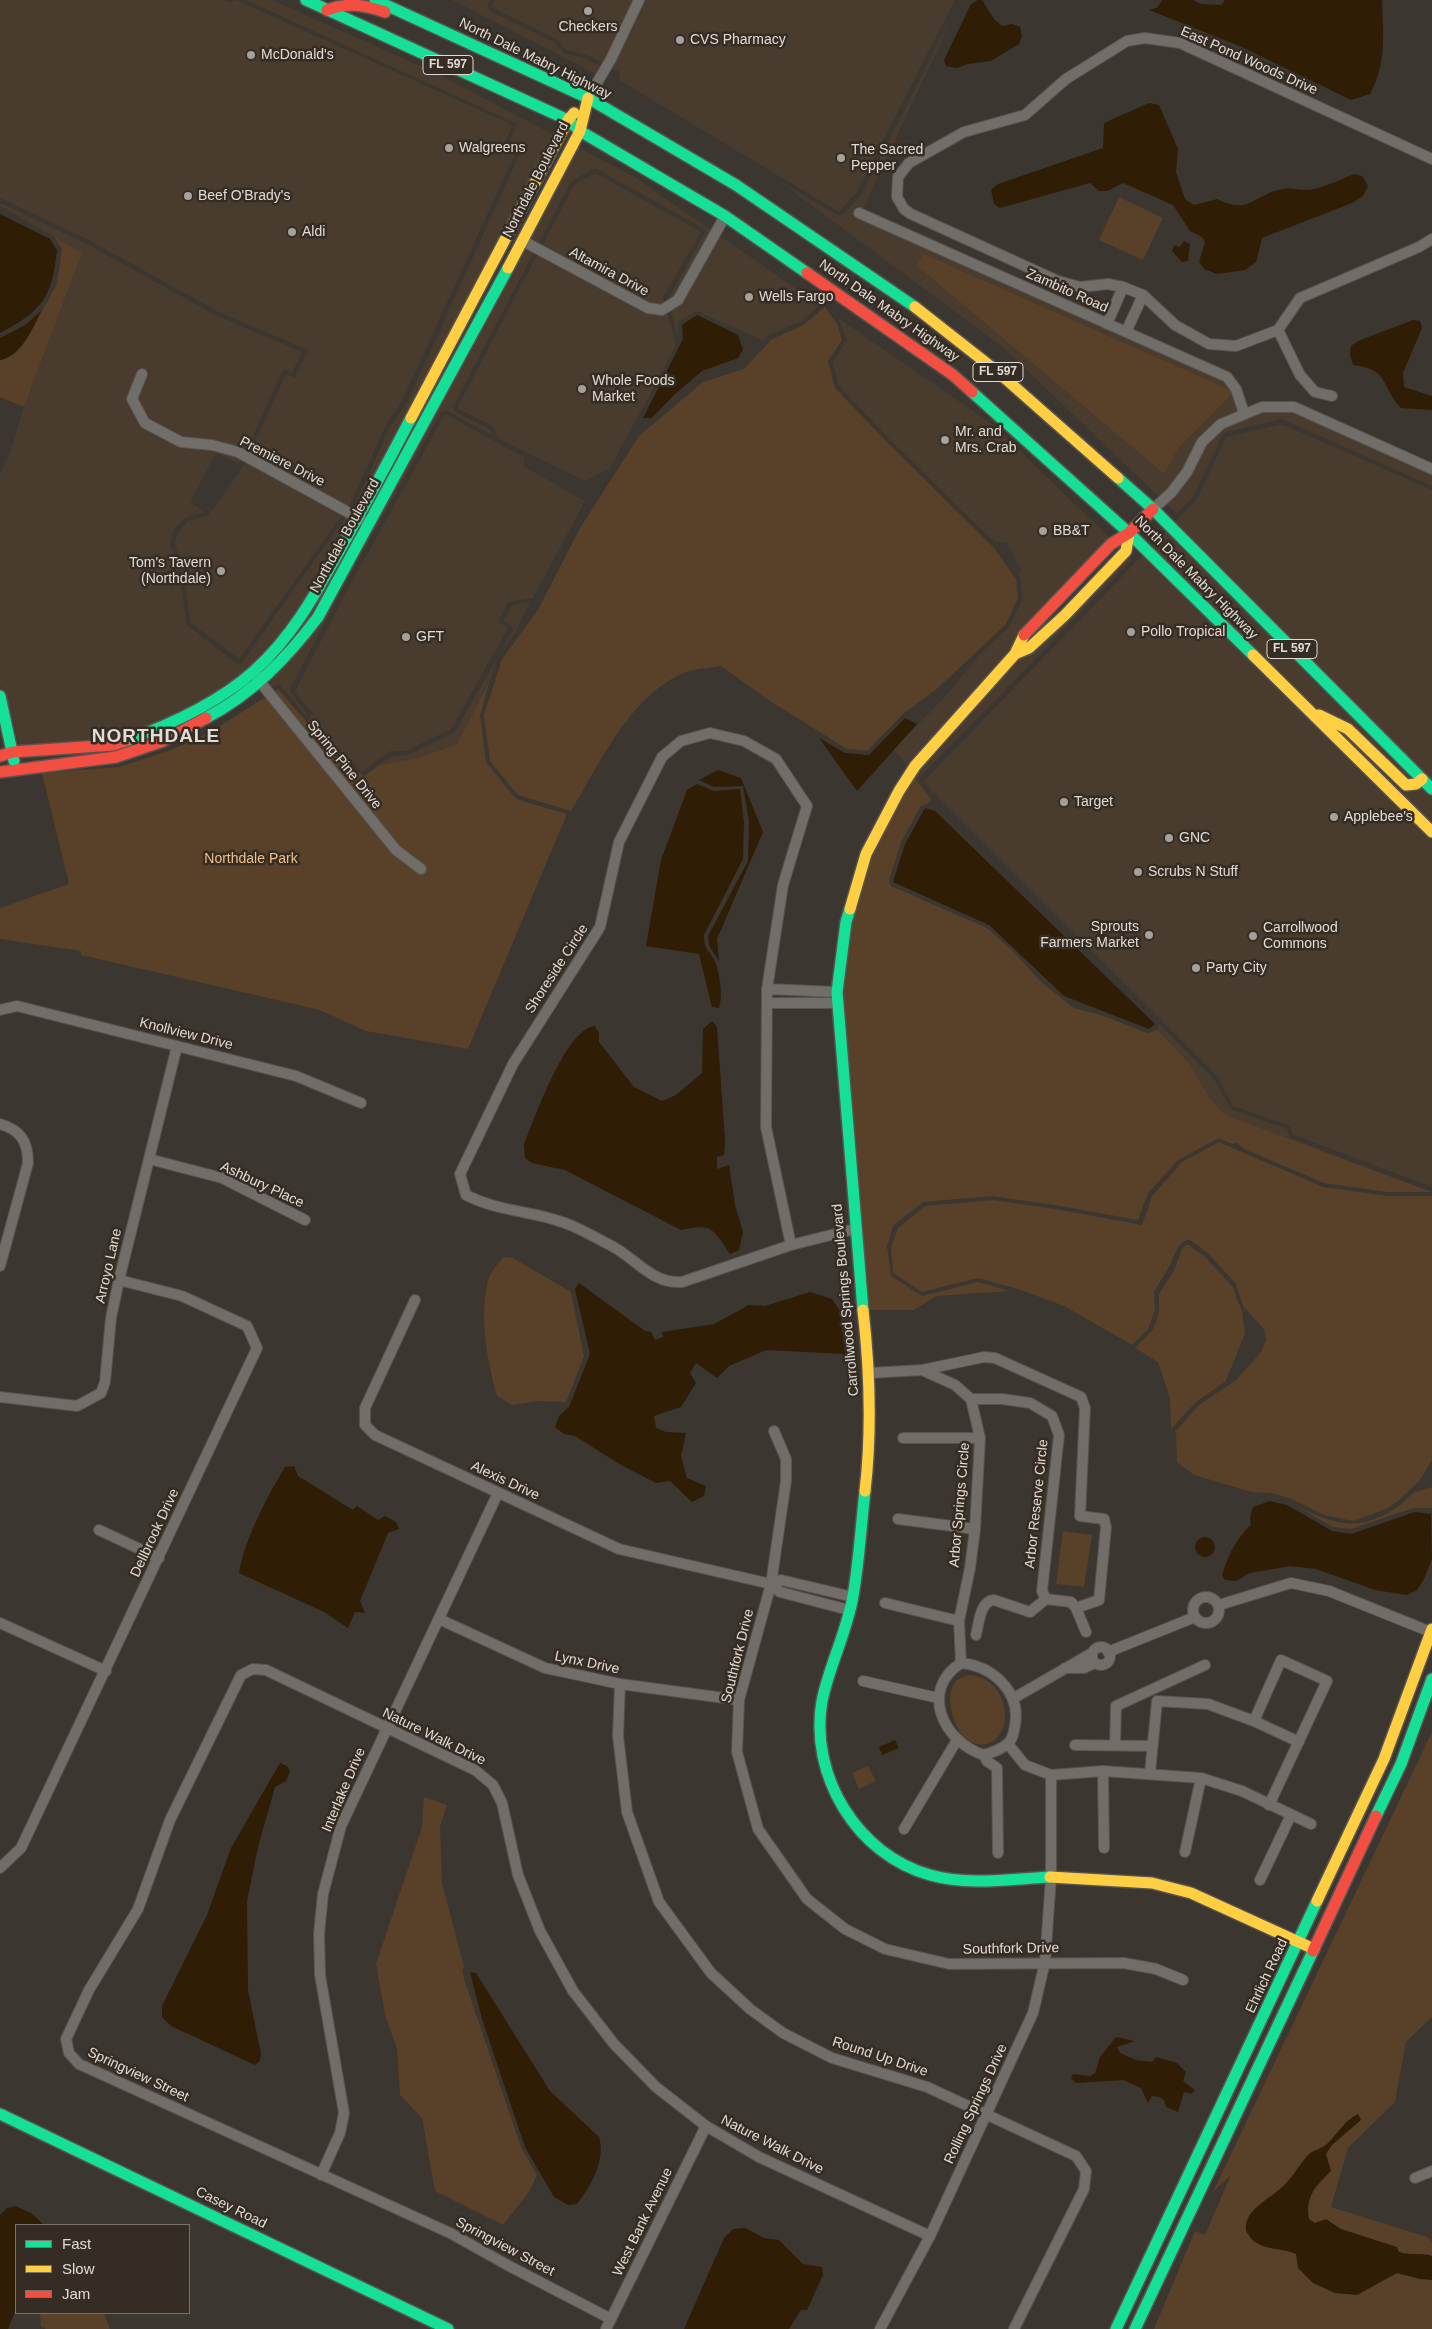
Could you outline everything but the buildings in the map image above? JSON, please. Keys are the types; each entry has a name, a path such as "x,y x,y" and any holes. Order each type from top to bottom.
{"street":[{"name":"North Dale Mabry Highway","path":"306,0 568,120 580,130 726,216 953,375 1129,533 1432,832"},
{"name":"North Dale Mabry Highway","path":"374,0 588,98 736,185 898,293 998,373 1152,509 1432,789"},
{"path":"588,98 611,58 639,0"},
{"path":"327,10 343,1 355,2 436,28"},
{"name":"East Pond Woods Drive","path":"1143,295 1123,287 1108,284 1073,285 1032,270 926,221 904,209 900,204 896,186 898,177 909,163 964,132 1025,115 1066,79 1127,41 1146,38 1180,43 1432,159"},
{"name":"Northdale Boulevard","path":"0,756 13,752 113,745 158,729 200,708 253,672 284,641 307,610 358,518 568,120 588,98"},
{"name":"Northdale Boulevard","path":"0,772 116,757 163,741 214,714 259,683 294,649 318,617 523,241 580,130 588,98"},
{"path":"523,241 524,220 539,175"},
{"name":"Zambito Road","path":"859,213 1227,377 1236,389 1244,412"},
{"name":"Altamira Drive","path":"523,241 648,308 662,310 678,300 726,216"},
{"path":"486,308 509,246 510,237 508,233"},
{"path":"1126,332 1143,295 1175,325 1209,344 1236,346 1278,330 1300,298 1418,247 1432,239"},
{"path":"1107,324 1123,287"},
{"path":"1278,330 1300,375 1315,392 1332,396"},
{"name":"Premiere Drive","path":"142,374 132,399 144,423 181,442 212,445 238,452 369,523"},
{"path":"431,380 443,387"},
{"path":"1152,509 1172,493 1187,472 1202,442 1221,424 1244,412 1262,407 1294,407 1432,469"},
{"name":"Carrollwood Springs Boulevard","path":"1152,509 1129,533 1111,544 1022,637 1016,654 915,766 898,791 866,854 846,922 837,997 870,1372 869,1457 853,1597 822,1702 821,1745 832,1789 856,1828 888,1856 929,1875 965,1881 1051,1877 1130,1880 1175,1888 1314,1949"},
{"name":"Carrollwood Springs Boulevard","path":"1016,654 1029,648 1126,551 1129,533"},
{"name":"Spring Pine Drive","path":"253,672 259,683 396,850 421,869"},
{"path":"0,696 16,769"},
{"path":"1307,708 1348,729 1406,785 1416,784 1422,779"},
{"name":"Shoreside Circle","path":"791,1245 766,1127 767,989 783,885 807,806 776,759 744,741 710,733 681,741 662,757 619,842 600,928 513,1064 460,1174 466,1195 486,1205 561,1222 622,1251 657,1278 668,1283 682,1282 791,1245 856,1229"},
{"path":"767,989 837,997"},
{"path":"767,1003 837,997"},
{"name":"Knollview Drive","path":"0,1010 17,1006 296,1076 362,1103"},
{"name":"Arroyo Lane","path":"0,1397 77,1406 101,1393 105,1382 111,1318 118,1280 177,1046"},
{"path":"0,1124 11,1127 22,1136 28,1148 28,1163 0,1266"},
{"name":"Ashbury Place","path":"149,1159 222,1178 305,1220"},
{"name":"Dellbrook Drive","path":"0,1868 21,1848 257,1348 247,1326 182,1296 118,1280"},
{"name":"Alexis Drive","path":"415,1300 365,1408 365,1425 374,1435 619,1549 771,1584 780,1592 849,1610"},
{"path":"870,1372 921,1370 984,1357 995,1358 1081,1397 1085,1408 1080,1516 1104,1519 1106,1527 1099,1600 1076,1608"},
{"path":"921,1370 955,1385 971,1399"},
{"name":"Arbor Springs Circle","path":"960,1663 959,1621 970,1568 975,1529 980,1438 971,1399"},
{"name":"Arbor Reserve Circle","path":"971,1399 1002,1399 1030,1403 1052,1416 1059,1435 1044,1595"},
{"name":"Southfork Drive","path":"774,1431 786,1459 786,1481 771,1584 739,1700 736,1752 758,1829 808,1899 845,1928 885,1949 948,1964 1124,1963 1156,1969 1183,1980"},
{"path":"903,1438 980,1438"},
{"name":"Interlake Drive","path":"321,2175 340,2133 344,2112 320,1975 319,1934 323,1894 341,1826 498,1493"},
{"path":"898,1519 975,1529"},
{"path":"100,1530 159,1558"},
{"name":"Alexis Drive","path":"771,1584 781,1580 853,1597"},
{"path":"1219,1605 1291,1583 1329,1591 1432,1631"},
{"path":"976,1635 984,1604 988,1601 994,1600 1030,1612 1044,1595 1071,1602 1076,1608 1086,1632"},
{"path":"1209,1596 1219,1605 1217,1618 1210,1623 1201,1622 1195,1617 1194,1604 1200,1598 1209,1596"},
{"path":"885,1603 959,1621"},
{"path":"1108,1652 1195,1617"},
{"name":"Lynx Drive","path":"439,1619 545,1668 620,1684 739,1700"},
{"path":"0,1623 106,1671"},
{"name":"Ehrlich Road","path":"1116,2329 1384,1759 1432,1631"},
{"path":"1014,1698 1092,1653 1099,1647 1104,1648 1108,1652 1109,1658 1106,1663 1101,1665 1092,1658 1092,1653"},
{"path":"1254,1721 1281,1660 1327,1680 1269,1805"},
{"path":"984,1755 1008,1744 1013,1734 1016,1716 1014,1698 993,1673 975,1664 960,1663 950,1670 943,1679 938,1698 940,1712 945,1724 957,1740 984,1755 987,1761 997,1768 998,1853"},
{"path":"1064,1668 1084,1668 1096,1663"},
{"path":"1115,1746 1116,1706 1205,1665"},
{"name":"Springview Street","path":"305,1689 266,1670 253,1669 241,1675 170,1820 138,1909 89,1990 66,2038 69,2053 79,2064 450,2233 610,2319"},
{"path":"1135,2329 1401,1764 1432,1679"},
{"path":"863,1681 938,1698"},
{"name":"Round Up Drive","path":"620,1684 618,1736 627,1812 659,1902 711,1973 750,2009 783,2033 832,2058 927,2087 1076,2156 1086,2171 1084,2189 1014,2329"},
{"path":"1150,1773 1157,1702 1154,1688"},
{"name":"Nature Walk Drive","path":"305,1689 475,1770 493,1785 502,1803 518,1875 540,1932 574,1991 614,2044 656,2087 706,2126 759,2157 930,2236"},
{"path":"1157,1702 1208,1704 1254,1721 1299,1742"},
{"path":"904,1830 957,1740"},
{"path":"1008,1744 1025,1765 1050,1775 1103,1770 1201,1778 1242,1791 1311,1824"},
{"path":"1075,1746 1152,1746"},
{"path":"1103,1770 1104,1848"},
{"path":"1050,1775 1051,1877"},
{"path":"1185,1852 1201,1778"},
{"path":"1260,1880 1291,1815"},
{"name":"Rolling Springs Drive","path":"880,2329 930,2236 1033,2013 1045,1962 1051,1877"},
{"name":"Casey Road","path":"0,2114 448,2329"},
{"name":"West Bank Avenue","path":"606,2329 706,2126"},
{"path":"1415,2178 1432,2171"}],"shaded area":[{"path":"0,0 225,0 229,2 236,0 513,125 504,143 517,149 403,399 386,425 350,504 239,659 190,622 185,580 175,542 177,534 188,521 209,515 245,464 286,374 295,378 308,350 219,312 87,239 0,198"},
{"path":"246,0 272,0 434,72 554,135 504,229 501,231 502,233 356,511 353,509 390,427 408,401 521,151 520,146 510,141 517,124"},
{"path":"452,0 490,0 487,6 490,11 554,42 564,53 584,58 600,66 596,74"},
{"path":"495,0 955,0 856,193 839,212 619,80 620,72 585,54 566,50 556,39 492,7"},
{"path":"982,0 994,19 1002,26 1012,24 1020,27 1022,36 1019,44 991,61 968,64 957,68 946,66 944,60 971,4"},
{"path":"1162,0 1193,0 1201,4 1221,5 1225,0 1382,0 1383,48 1379,71 1370,94 1351,100 1242,47 1149,10 1157,8"},
{"path":"957,7 863,209 856,206 853,215 1223,381 1231,390 924,254 916,265 1164,474 1179,448 1232,394 1238,410 1217,420 1198,438 1183,469 1167,490 1159,497 1005,349 779,181 837,215 843,215 861,195"},
{"path":"1149,103 1159,105 1178,149 1176,172 1185,199 1194,205 1217,199 1228,204 1245,205 1273,192 1287,189 1314,189 1354,174 1362,176 1368,186 1363,196 1352,203 1262,238 1256,262 1245,270 1217,274 1204,269 1199,262 1205,242 1202,237 1190,231 1173,205 1123,183 1107,191 1099,191 1090,183 1000,208 994,204 991,190 998,184 1103,148 1104,123"},
{"path":"577,147 633,176 711,230 674,297 668,300 706,230 597,169 592,169 571,182 538,244 530,239"},
{"path":"595,173 701,232 663,297 676,346 610,468 585,481 499,439 493,426 457,408 574,185"},
{"path":"0,203 85,243 217,316 302,352 292,373 286,370 281,373 246,451 213,440 182,437 149,419 138,399 148,371 138,367 127,401 142,427 181,447 211,450 242,459 239,464 216,453 190,502 204,512 184,518 173,531 170,543 180,580 187,625 236,663 241,664 346,517 351,519 302,607 280,637 249,668 205,699 155,725 114,739 20,747 5,694 0,685 0,474 10,453 24,407 82,253 0,206"},
{"path":"0,214 50,239 57,250 52,280 48,292 42,301 26,318 0,333"},
{"path":"720,236 820,305 800,322 769,335 764,341 697,311 678,322 678,338 671,311 683,303"},
{"path":"1184,241 1190,244 1188,261 1182,262 1172,251 1174,245 1180,247"},
{"path":"525,248 534,252 453,407 455,412 489,429 493,436 447,411 442,411 345,584 290,689 307,714 306,716 280,685 270,688 266,683"},
{"path":"41,311 20,348 7,358 0,360 0,338 25,325"},
{"path":"697,315 738,335 743,350 738,358 702,371 674,395 652,418 643,418 683,339 682,325"},
{"path":"838,318 992,424 1110,538 907,767 894,749 945,697 982,652 1009,627 1022,600 1021,579 1018,574 1021,570 1007,543 996,542 986,534 891,441 839,386 833,362 847,340"},
{"path":"1413,320 1420,321 1422,328 1403,373 1404,387 1432,396 1432,410 1401,408 1379,375 1365,367 1353,365 1350,355 1351,346 1358,341"},
{"path":"1263,412 1293,412 1432,474 1432,486 1282,419 1223,433 1193,497 1176,514 1167,504 1176,496 1192,475 1206,445 1225,428"},
{"path":"445,414 525,458 523,466 585,501 533,598 508,602 498,622 508,628 451,729 406,751 390,751 362,772 351,760 345,765 308,720 313,714 295,691 349,587"},
{"path":"1282,424 1432,490 1432,1187 1292,1134 1291,1126 1233,1106 1218,1077 923,782 1197,499 1226,437"},
{"path":"1128,556 1132,560 919,778 919,783 914,777 1017,660 1036,651"},
{"path":"530,602 514,635 499,655 513,630 511,625 504,621 512,605"},
{"path":"498,657 490,680 457,744 414,759 379,765 392,756 408,755 455,732"},
{"path":"905,718 917,724 857,791 819,738 845,753 869,755"},
{"path":"718,770 741,778 763,832 717,939 719,961 709,946 708,936 748,861 749,821 743,786 714,787 699,780"},
{"path":"697,784 714,791 740,789 744,822 743,859 704,935 706,948 714,959 719,974 721,992 719,1008 712,1007 699,954 646,946 661,860 687,790"},
{"path":"925,808 935,811 1155,1024 1149,1029 1064,996 989,925 893,882 905,844"},
{"path":"712,1021 717,1027 725,1140 724,1155 717,1157 717,1169 729,1165 735,1205 743,1232 739,1250 730,1254 720,1238 711,1230 699,1227 681,1230 565,1170 532,1163 525,1158 524,1144 553,1076 573,1042 584,1031 595,1026 599,1033 599,1042 634,1087 662,1101 676,1095 702,1073 703,1029"},
{"path":"1159,1024 1214,1079 1231,1109 1287,1129 1290,1138 1328,1152 1307,1147 1225,1115 1209,1097 1189,1063 1157,1028"},
{"path":"579,1283 645,1331 651,1332 655,1340 663,1337 662,1332 714,1324 749,1305 765,1306 810,1292 832,1299 840,1311 845,1354 766,1350 729,1366 717,1378 696,1363 690,1373 696,1383 681,1407 654,1416 656,1428 666,1432 686,1433 681,1456 687,1478 706,1486 704,1496 692,1502 670,1481 656,1483 621,1465 575,1436 564,1434 555,1427 559,1416 569,1407 590,1354 575,1289"},
{"path":"294,1466 298,1476 353,1510 357,1506 378,1520 385,1516 396,1522 399,1529 388,1533 360,1601 365,1613 355,1612 348,1628 324,1612 239,1573 251,1532 264,1504 285,1467"},
{"path":"1270,1501 1287,1505 1332,1531 1351,1534 1415,1512 1431,1514 1432,1559 1424,1579 1417,1590 1407,1595 1375,1590 1316,1569 1290,1566 1250,1573 1236,1581 1225,1580 1222,1575 1227,1560 1237,1542 1251,1525 1250,1517 1253,1507"},
{"path":"1205,1537 1212,1540 1215,1547 1212,1554 1205,1557 1198,1554 1195,1547 1198,1540"},
{"path":"895,1740 899,1748 882,1755 879,1747"},
{"path":"280,1763 287,1766 290,1771 286,1781 275,1787 258,1847 247,1901 248,1990 261,2054 260,2061 255,2065 171,2026 162,2017 162,2006 207,1915 231,1848"},
{"path":"470,1972 476,1973 550,2091 599,2137 601,2146 599,2164 592,2181 577,2204 568,2205 554,2197 525,2147 482,2019"},
{"path":"1116,2037 1135,2041 1117,2047 1120,2053 1136,2060 1152,2062 1156,2057 1177,2063 1186,2072 1183,2081 1195,2090 1191,2094 1184,2092 1178,2112 1166,2107 1164,2100 1160,2098 1152,2096 1148,2103 1141,2088 1123,2080 1076,2083 1071,2078 1073,2074 1090,2076 1095,2073 1100,2057"},
{"path":"1358,2114 1361,2120 1332,2145 1326,2154 1331,2171 1316,2187 1310,2198 1309,2219 1315,2223 1326,2219 1341,2229 1397,2247 1399,2252 1432,2256 1432,2280 1397,2273 1357,2295 1335,2293 1313,2283 1298,2268 1296,2254 1263,2246 1252,2239 1247,2232 1246,2223 1252,2212 1292,2177 1308,2155 1326,2145 1345,2124"},
{"path":"15,2206 31,2213 43,2224 15,2224 15,2312 8,2329 0,2329 0,2215 7,2208"},
{"path":"745,2228 764,2238 779,2240 803,2264 822,2267 823,2275 807,2310 801,2310 789,2329 684,2329 724,2238 733,2229"}],"green space":[{"path":"1119,197 1163,218 1143,260 1099,240"},
{"path":"54,237 82,253 24,407 0,397 0,360 14,353 29,335 57,284 62,249"},
{"path":"924,254 1231,390 1232,394 1179,448 1164,474 916,265"},
{"path":"825,307 837,324 842,340 828,361 835,388 995,549 1016,579 1018,598 1006,624 938,688 904,713 867,751 847,749 767,699 721,666 694,670 679,675 661,686 644,700 616,735 571,811 518,795 490,761 484,715 502,659 538,610 580,528 639,436 703,382 744,369 772,339 802,326"},
{"name":"Northdale Park","path":"490,680 480,715 486,762 516,799 567,814 468,1049 366,1031 320,1010 81,955 81,951 0,939 0,908 69,884 42,773 119,767 171,750 209,733 278,689 349,771 355,770 364,776 379,765 414,759 457,744"},
{"path":"914,777 931,799 927,804 921,806 901,842 889,881 891,886 987,928 1014,952 1041,982 1074,1008 1104,1016 1147,1033 1158,1030 1189,1063 1209,1097 1225,1115 1432,1192 1388,1192 1324,1183 1244,1149 1237,1143 1232,1144 1219,1138 1178,1160 1148,1193 1138,1220 992,1196 923,1202 893,1226 887,1246 891,1276 922,1296 978,1282 1010,1291 936,1296 914,1310 869,1310 842,992 851,923 871,856"},
{"path":"1219,1142 1323,1187 1389,1196 1432,1196 1432,1460 1420,1480 1398,1501 1386,1509 1353,1521 1324,1515 1292,1499 1271,1493 1252,1492 1194,1475 1177,1462 1176,1431 1199,1405 1236,1380 1261,1352 1266,1340 1264,1329 1243,1306 1236,1284 1209,1254 1190,1240 1184,1241 1178,1247 1154,1292 1155,1310 1148,1329 1132,1345 1064,1306 1018,1289 978,1278 922,1292 893,1273 891,1247 898,1228 925,1206 993,1200 1142,1225 1152,1196 1182,1162"},
{"path":"1189,1245 1205,1257 1232,1286 1242,1311 1245,1333 1226,1381 1196,1402 1171,1429 1170,1398 1158,1362 1135,1348 1153,1330 1159,1312 1159,1294 1174,1270 1182,1249"},
{"path":"503,1257 513,1258 571,1292 584,1356 566,1402 537,1401 512,1405 497,1396 487,1353 484,1309 489,1277"},
{"path":"1432,1487 1432,1508 1413,1508 1351,1529 1333,1527 1298,1507 1325,1519 1337,1522 1360,1523 1385,1514 1399,1506 1416,1492"},
{"path":"1063,1531 1092,1535 1084,1587 1056,1584"},
{"path":"967,1675 983,1678 989,1682 1003,1701 1005,1709 1004,1726 997,1738 986,1744 972,1743 965,1738 954,1719 950,1702 952,1687 957,1680"},
{"path":"1432,1732 1432,2017 1406,2042 1395,2102 1348,2148 1331,2207 1427,2237 1432,2242 1432,2329 1154,2329 1195,2231 1205,2235 1231,2175 1213,2192"},
{"path":"868,1766 876,1781 859,1789 852,1773"},
{"path":"424,1797 447,1805 440,1827 442,1883 464,1967 462,1970 521,2147 537,2175 529,2192 503,2225 435,2191 422,2118 400,2095 397,2049 385,2015 376,1964 422,1827"},
{"path":"40,2314 104,2314 110,2329 46,2329 41,2326"}],"traffic: fast":[{"path":"306,0 568,120 580,131 725,216 807,273"},
{"path":"375,0 588,98 736,185 915,307"},
{"path":"206,718 239,698 268,674 294,647 318,617 508,268"},
{"path":"972,392 1129,533 1253,655"},
{"path":"125,741 159,728 209,703 240,683 268,658 303,613 368,500 411,418"},
{"path":"1118,478 1153,509 1432,789"},
{"path":"0,696 14,761"},
{"path":"850,909 846,922 837,992 863,1310"},
{"path":"865,1491 853,1596 847,1623 822,1701 820,1729 823,1757 831,1783 844,1808 860,1831 881,1850 904,1865 930,1875 959,1880 990,1881 1050,1877"},
{"path":"1376,1816 1401,1764 1432,1679"},
{"path":"1116,2329 1317,1901"},
{"path":"1135,2329 1313,1951"},
{"path":"0,2114 448,2329"}],"traffic: slow":[{"path":"508,268 580,131 588,98"},
{"path":"411,418 568,120 574,113"},
{"path":"915,307 999,373 1118,478"},
{"path":"1015,654 1029,648 1065,615 1126,551 1129,533"},
{"path":"850,909 866,854 899,791 915,766 1015,654 1024,635"},
{"path":"1253,655 1432,832"},
{"path":"1319,715 1348,729 1406,785 1416,784 1422,779"},
{"path":"863,1310 869,1400 869,1446 865,1491"},
{"path":"1317,1901 1384,1759 1432,1629"},
{"path":"1050,1877 1152,1883 1191,1893 1314,1949"}],"traffic: jam":[{"path":"327,10 356,5 385,12"},
{"path":"807,273 953,375 972,392"},
{"path":"1024,635 1111,544 1129,533 1153,509"},
{"path":"0,772 116,757 163,741 206,718"},
{"path":"0,756 13,752 113,745 125,741"},
{"path":"1313,1951 1376,1816"}],"place":[{"name":"Checkers","path":"588,11"},
{"name":"CVS Pharmacy","path":"680,40"},
{"name":"McDonald's","path":"251,55"},
{"name":"Walgreens","path":"449,148"},
{"name":"The Sacred Pepper","path":"841,158"},
{"name":"Beef O'Brady's","path":"188,196"},
{"name":"Aldi","path":"292,232"},
{"name":"Wells Fargo","path":"749,297"},
{"name":"Whole Foods Market","path":"582,389"},
{"name":"Mr. and Mrs. Crab","path":"945,440"},
{"name":"BB&T","path":"1043,531"},
{"name":"Tom's Tavern (Northdale)","path":"221,571"},
{"name":"Pollo Tropical","path":"1131,632"},
{"name":"GFT","path":"406,637"},
{"name":"Target","path":"1064,802"},
{"name":"Applebee's","path":"1334,817"},
{"name":"GNC","path":"1169,838"},
{"name":"Scrubs N Stuff","path":"1138,872"},
{"name":"Sprouts Farmers Market","path":"1149,935"},
{"name":"Carrollwood Commons","path":"1253,936"},
{"name":"Party City","path":"1196,968"}],"district":[{"name":"NORTHDALE","path":"156,737"}]}
